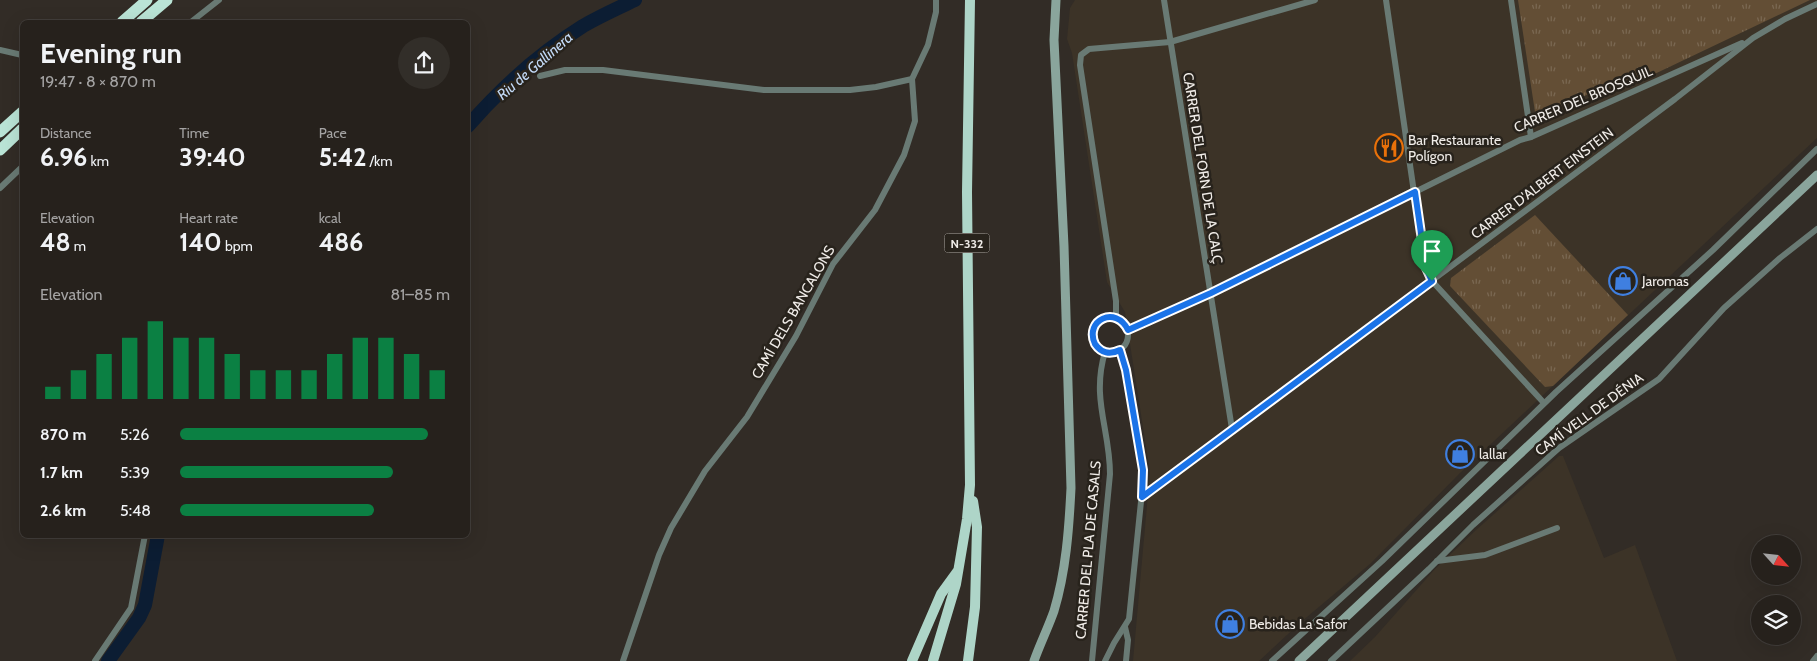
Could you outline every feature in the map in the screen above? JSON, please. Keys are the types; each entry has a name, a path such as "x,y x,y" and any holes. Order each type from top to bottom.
{"highway":[{"path":"124,20 148,0"},
{"path":"143,20 167,0"},
{"name":"N-332","path":"932,661 959,569 970,485 967,182 970,0"},
{"path":"0,132 20,114"},
{"path":"0,150 20,131"},
{"path":"968,661 975,607 977,527 970,485"},
{"path":"912,661 941,594 959,569"}],"main road":[{"path":"1034,661 1054,610 1060,584 1066,553 1071,488 1064,246 1054,40 1056,0"},
{"path":"1299,661 1817,176"}],"street":[{"path":"194,20 219,0"},
{"path":"540,76 565,70 602,70 764,90 850,90 876,87 912,79 928,45 936,12 936,0"},
{"name":"CARRER DEL FORN DE LA CALÇ","path":"1164,0 1232,429"},
{"path":"1116,318 1116,301 1080,65 1081,55 1089,49 1170,42 1315,0"},
{"path":"1386,0 1426,268 1432,281 1544,403"},
{"path":"1511,0 1531,137"},
{"name":"CARRER D'ALBERT EINSTEIN","path":"1142,497 1660,110 1753,38 1785,19 1817,4"},
{"name":"CARRER DEL BROSQUIL","path":"1128,330 1211,293 1520,140 1531,137 1753,38"},
{"path":"0,50 20,55"},
{"name":"CAMÍ DELS BANCALONS","path":"623,661 659,556 685,502 705,471 747,417 796,336 822,282 839,255 875,210 904,155 915,121 912,79"},
{"path":"1272,661 1382,560 1544,403 1713,250 1817,149"},
{"path":"0,188 20,169"},
{"name":"CAMÍ VELL DE DÉNIA","path":"1331,661 1473,525 1559,448 1659,379 1724,308 1780,258 1817,229"},
{"path":"1116,318 1123,322 1128,330 1127,343 1120,350 1113,353 1105,352 1095,344 1092,332 1096,324 1103,319 1116,318"},
{"path":"1105,661 1125,627 1130,614 1142,497 1143,470 1126,370 1120,350"},
{"name":"CARRER DEL PLA DE CASALS","path":"1092,661 1110,474 1109,457 1099,402 1100,373 1105,352"},
{"path":"1437,561 1485,555 1557,528"},
{"path":"95,661 131,608 144,538"},
{"path":"1125,627 1128,640 1126,661"},
{"path":"1813,661 1817,656"}],"shaded area":[{"path":"1075,0 1817,0 1817,138 1460,473 1370,564 1301,622 1259,661 1133,661 1150,472 1125,312 1107,282 1072,53 1067,39 1070,8"},
{"path":"1559,456 1563,456 1604,558 1635,545 1677,661 1350,661 1375,637 1435,569"}],"green space":[{"path":"1518,0 1810,0 1623,89 1616,80 1543,117 1535,112"},
{"path":"1535,215 1628,315 1553,386 1545,387 1450,286 1451,278"}],"waterway":[{"name":"Riu de Gallinera","path":"470,124 494,98 536,59 583,26 635,0"},
{"name":"Riu de Gallinera","path":"108,661 139,618 145,605 157,538"}],"place":[{"name":"Bar Restaurante Polígon","path":"1389,148"},
{"name":"Jaromas","path":"1623,281"},
{"name":"lallar","path":"1460,454"},
{"name":"Bebidas La Safor","path":"1230,624"}],"route":[{"path":"1415,192 1426,268 1432,281 1142,497 1143,470 1126,370 1120,350 1113,353 1101,351 1093,341 1092,332 1099,321 1107,317 1116,318 1123,322 1128,330 1211,293 1415,192"}]}
